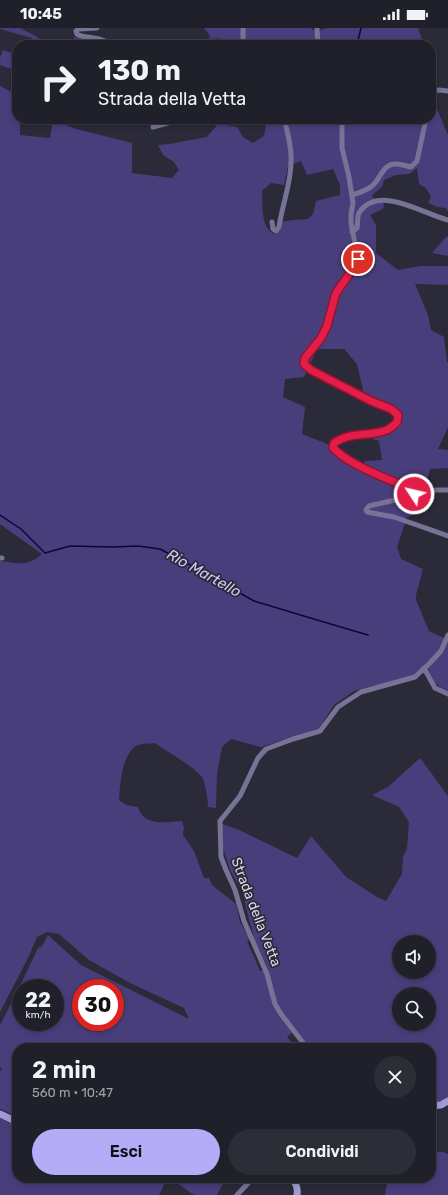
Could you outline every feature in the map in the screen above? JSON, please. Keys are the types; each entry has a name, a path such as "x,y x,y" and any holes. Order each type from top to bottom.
{"street":[{"path":"97,28 79,29 76,31 77,34 81,36 94,37 102,40"},
{"path":"243,28 243,40"},
{"path":"316,29 317,40"},
{"path":"436,90 448,91"},
{"path":"153,127 164,124"},
{"path":"272,222 273,229 276,231 279,227 289,179 291,151 285,124"},
{"path":"342,124 342,148 352,195 352,232 358,259 357,263 336,293 327,326 321,338 305,358 304,364 318,374 371,401 391,409 398,415 397,422 388,429 375,433 342,438 334,443 333,448 338,453 360,466 412,489 414,494"},
{"path":"352,195 371,188 377,182 386,166 395,164 411,167 417,161 425,124"},
{"path":"352,232 357,228 358,217 363,208 369,204 379,201 388,200 398,202 448,220"},
{"path":"448,490 436,490 414,494 366,507 367,512 371,514 394,517 448,536"},
{"name":"Strada della Vetta","path":"303,1043 275,1004 267,974 244,921 235,890 221,857 220,821 240,796 258,758 266,749 318,732 322,729 338,707 358,693 413,678 441,651 448,635"},
{"path":"424,668 435,688 448,694"},
{"path":"436,1106 441,1105 448,1101"},
{"path":"0,1114 12,1120"},
{"path":"237,1195 248,1183"},
{"path":"296,1183 298,1191 297,1195"}],"shaded area":[{"path":"20,28 39,38 39,40 32,40 32,38 0,29"},
{"path":"204,28 311,28 315,31 327,28 418,28 422,40 221,40 220,38 210,39 209,34"},
{"path":"73,37 90,40 74,40"},
{"path":"3,50 12,53 12,69 0,65 0,58"},
{"path":"0,86 12,92 12,124 20,124 20,135 50,138 52,124 63,124 76,129 132,143 132,173 172,178 179,170 174,162 163,155 158,145 207,137 218,124 237,127 243,137 253,143 264,136 265,124 436,124 436,107 448,135 448,212 446,208 437,207 428,203 431,197 426,188 419,184 417,168 409,174 396,175 384,180 382,187 372,195 376,204 382,202 384,204 383,209 370,215 376,225 376,253 398,270 420,266 448,266 448,285 415,284 428,315 431,330 444,337 448,363 448,427 438,449 448,450 448,468 430,469 427,481 411,485 409,497 418,499 417,513 407,517 397,547 401,559 423,569 416,600 429,631 448,640 448,691 440,687 435,682 428,668 413,676 354,691 334,705 319,728 261,747 231,739 222,747 217,774 216,808 208,807 207,793 203,779 195,770 155,743 138,745 131,750 125,763 121,778 119,800 126,805 138,807 145,818 156,822 182,821 184,828 183,835 194,851 204,878 209,878 212,885 236,904 240,922 250,939 247,941 260,971 268,969 254,938 242,891 230,870 223,848 222,824 237,829 297,858 311,836 346,877 377,897 386,901 402,874 403,857 407,848 409,822 399,807 372,795 388,787 420,758 448,796 448,1099 441,1103 436,1102 436,1043 305,1043 295,1030 287,1037 292,1043 12,1043 12,1114 0,1109 0,1072 2,1068 0,1067 0,1025 12,1002 12,1031 64,1031 64,979 23,979 38,948 42,946 48,935 81,965 109,979 72,979 72,1031 124,1031 124,986 189,1019 184,1008 130,983 89,960 59,934 47,932 37,937 17,979 12,979 12,989 0,1012 0,561 22,563 32,561 42,554 0,524","holes":["301,161 307,175 333,169 340,185 340,195 316,201 313,214 308,219 281,222 280,230 275,234 267,227 263,216 262,191 271,183 284,185 288,166","317,349 344,349 357,364 363,390 362,400 390,411 396,415 394,422 385,427 370,431 354,432 379,441 382,460 366,461 358,467 338,456 330,445 302,434 305,407 283,397 285,379 304,377"]},
{"path":"448,236 448,256 432,253 444,239"},
{"path":"0,1118 12,1124 12,1183 165,1183 159,1195 0,1195"},
{"path":"436,1152 448,1154 448,1195 385,1195 387,1183 436,1183"},
{"path":"177,1183 223,1183 217,1195 194,1195"}],"waterway":[{"path":"358,40 361,28"},
{"name":"Rio Martello","path":"0,515 21,529 45,553 70,546 138,546 160,549 254,601 368,635"}],"route":[{"path":"358,259 357,263 336,293 327,326 321,338 305,358 304,364 311,370 371,401 391,409 398,415 397,422 388,429 375,433 342,438 334,443 333,448 338,453 360,466 412,489 414,494"}]}
